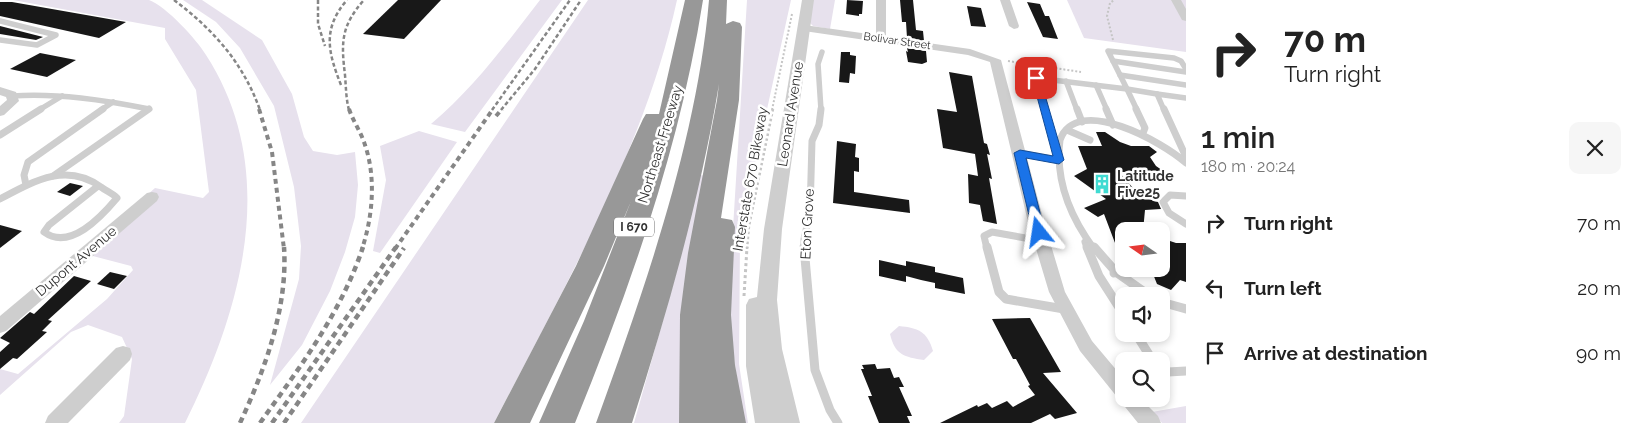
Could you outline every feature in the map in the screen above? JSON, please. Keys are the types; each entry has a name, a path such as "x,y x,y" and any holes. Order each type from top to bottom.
{"highway":[{"name":"Northeast Freeway","path":"557,423 628,244 672,105 689,38 694,0"},
{"path":"614,423 674,230 700,127 713,59 718,0"},
{"path":"728,423 719,365 716,315 730,144 728,100 734,0"},
{"path":"512,423 590,266 689,38"},
{"path":"697,423 695,394 696,315 702,253 728,100"}],"street":[{"name":"Leonard Avenue","path":"788,423 767,325 767,300 772,229 808,0"},
{"path":"881,0 881,39"},
{"path":"1005,0 1014,26"},
{"path":"1176,0 1186,18"},
{"name":"Bolivar Street","path":"804,28 970,52 992,58"},
{"path":"992,58 1020,153 1057,292 1086,346 1115,383"},
{"path":"0,91 13,98 0,112"},
{"name":"Dupont Avenue","path":"0,326 152,197"},
{"name":"Leonard Avenue","path":"767,423 757,366 755,309 760,272 772,229"},
{"path":"55,423 123,354"},
{"path":"1136,407 1151,423"}],"lane":[{"path":"0,21 56,35 37,45 0,40"},
{"path":"1144,133 1145,128 1108,51 1174,58 1181,61 1186,70"},
{"name":"Eton Grove","path":"822,52 818,64 821,107 812,141 810,160 810,213 804,240 805,269 815,370 830,410 838,423"},
{"path":"1113,61 1186,70"},
{"path":"1120,75 1186,85"},
{"path":"1115,301 1099,276 1063,190 1059,160 1036,78 1066,80 1186,98"},
{"path":"1066,80 1082,122"},
{"path":"1096,85 1113,124"},
{"path":"13,98 37,94 62,96 113,102 149,109 49,178"},
{"path":"1157,94 1186,157"},
{"path":"0,135 62,96"},
{"path":"26,185 24,174 28,162 113,102"},
{"path":"1059,160 1060,138 1066,130 1082,122 1113,124 1144,133 1167,146 1186,163"},
{"path":"1066,130 1090,140"},
{"path":"1020,153 1059,160"},
{"path":"0,199 26,185 49,178 78,175 95,180 98,186 113,193 117,198 80,231 59,239 47,236 44,232 49,225 98,186"},
{"path":"1186,196 1170,195 1163,202 1169,213 1186,224"},
{"path":"1072,210 1096,253 1114,273 1136,287"},
{"path":"1042,241 992,232 984,236 999,292 1006,299 1064,308"},
{"path":"1170,305 1186,309"},
{"path":"1170,372 1186,371"}],"path":[{"path":"1113,40 1107,16 1110,3 1114,0"},
{"name":"Interstate 670 Bikeway","path":"744,298 749,226 793,8"},
{"path":"992,58 1081,72"}],"shaded area":[{"path":"13,0 149,0 156,3 172,16 196,41 206,55 229,99 242,145 247,192 245,240 236,287 223,334 185,423 119,423 124,416 132,359 122,337 88,325 71,332 0,395 0,369 18,374 107,299 133,270 131,266 89,255 84,250 155,188 203,198 209,192 196,90 165,39 165,28"},
{"path":"183,0 202,0 262,40 292,94 304,137 313,151 337,155 355,152 358,185 355,217 345,252 330,291 302,345 270,385 299,279 301,246 294,187 274,106 240,48 216,22"},
{"path":"540,0 562,0 465,132 431,124 475,81"},
{"path":"588,0 677,0 663,55 645,109 623,163 574,269 494,423 301,423"},
{"path":"747,0 791,0 740,239 739,364 748,423 743,423 731,336 731,261"},
{"path":"813,0 835,0 830,29 813,26 809,22"},
{"path":"1067,0 1186,0 1186,52 1084,38"},
{"path":"419,131 457,142 380,253 373,251 386,180 380,146"},
{"path":"700,175 706,176 683,423 634,423 676,274"},
{"path":"899,326 917,330 928,339 933,351 924,360 911,358 898,351 890,334"},
{"path":"1186,406 1186,423 1162,423 1152,412"}],"building":[{"path":"398,0 441,0 404,39 363,34"},
{"path":"847,0 863,1 862,14 859,14 859,16 846,14"},
{"path":"900,0 913,0 916,30 923,31 924,41 907,38 906,22 902,22"},
{"path":"0,2 12,2 126,22 99,38 0,16"},
{"path":"1027,2 1040,4 1045,16 1049,16 1058,39 1043,37"},
{"path":"967,6 981,8 986,27 971,26"},
{"path":"0,26 43,37 36,40 0,34"},
{"path":"907,48 926,51 927,62 922,64 908,62"},
{"path":"841,52 850,52 850,55 856,56 855,74 850,73 849,83 839,82"},
{"path":"40,53 76,60 47,77 10,69"},
{"path":"949,72 972,76 984,143 987,144 990,155 987,154 992,179 989,178 997,224 983,221 980,205 969,203 968,174 978,176 975,154 943,148 937,109 957,112"},
{"name":"Latitude Five25","path":"1096,132 1105,132 1120,142 1131,146 1149,146 1157,152 1150,157 1156,166 1175,179 1173,182 1143,172 1119,172 1140,196 1158,202 1161,209 1145,210 1144,222 1115,222 1115,243 1104,214 1098,217 1084,208 1106,199 1074,176 1087,169 1078,146 1102,146"},
{"path":"837,141 856,144 855,157 859,158 859,172 854,171 854,192 909,200 910,213 833,203"},
{"path":"70,183 83,186 70,196 57,192"},
{"path":"0,225 22,231 0,248"},
{"name":"Latitude Five25","path":"1170,241 1186,243 1186,282 1180,280 1171,290 1170,287 1157,284 1155,278 1170,278"},
{"path":"879,260 906,266 906,261 935,267 935,272 963,278 965,294 935,288 935,283 906,276 906,282 879,276"},
{"path":"110,272 127,276 114,289 97,284"},
{"path":"74,276 91,281 48,320 52,321 42,331 47,332 17,359 13,358 0,369 0,352 10,343 0,338 30,312 34,314"},
{"path":"1030,318 1061,372 1043,373 1077,413 1055,419 1050,414 1031,423 940,423 977,405 978,407 987,403 992,408 1007,401 1013,407 1035,395 1028,386 1030,385 1016,359 1013,359 992,319"},
{"path":"875,364 877,369 890,368 894,378 899,377 904,387 899,387 912,416 907,416 910,423 879,423 868,396 872,396 861,369 864,369 862,365"}],"railway":[{"path":"174,0 202,23 226,49 245,77 260,110"},
{"path":"318,0 318,24 325,46"},
{"path":"341,85 333,62 330,41 334,21 347,0"},
{"path":"349,110 343,53 344,35 356,9 364,0"},
{"path":"492,110 570,0"},
{"path":"501,110 535,69 581,0"},
{"path":"259,109 272,152 284,249"},
{"path":"349,109 363,140 371,170 371,210 362,249"},
{"path":"395,249 493,109"},
{"path":"496,116 502,109"},
{"path":"260,423 331,317 354,271 363,247"},
{"path":"272,423 396,247"},
{"path":"284,423 404,248"},
{"path":"240,423 258,381 273,338 282,293 284,249"}],"place":[{"name":"Latitude Five25","path":"1102,184"}],"route":[{"path":"1036,78 1059,160 1020,153 1039,232"}]}
